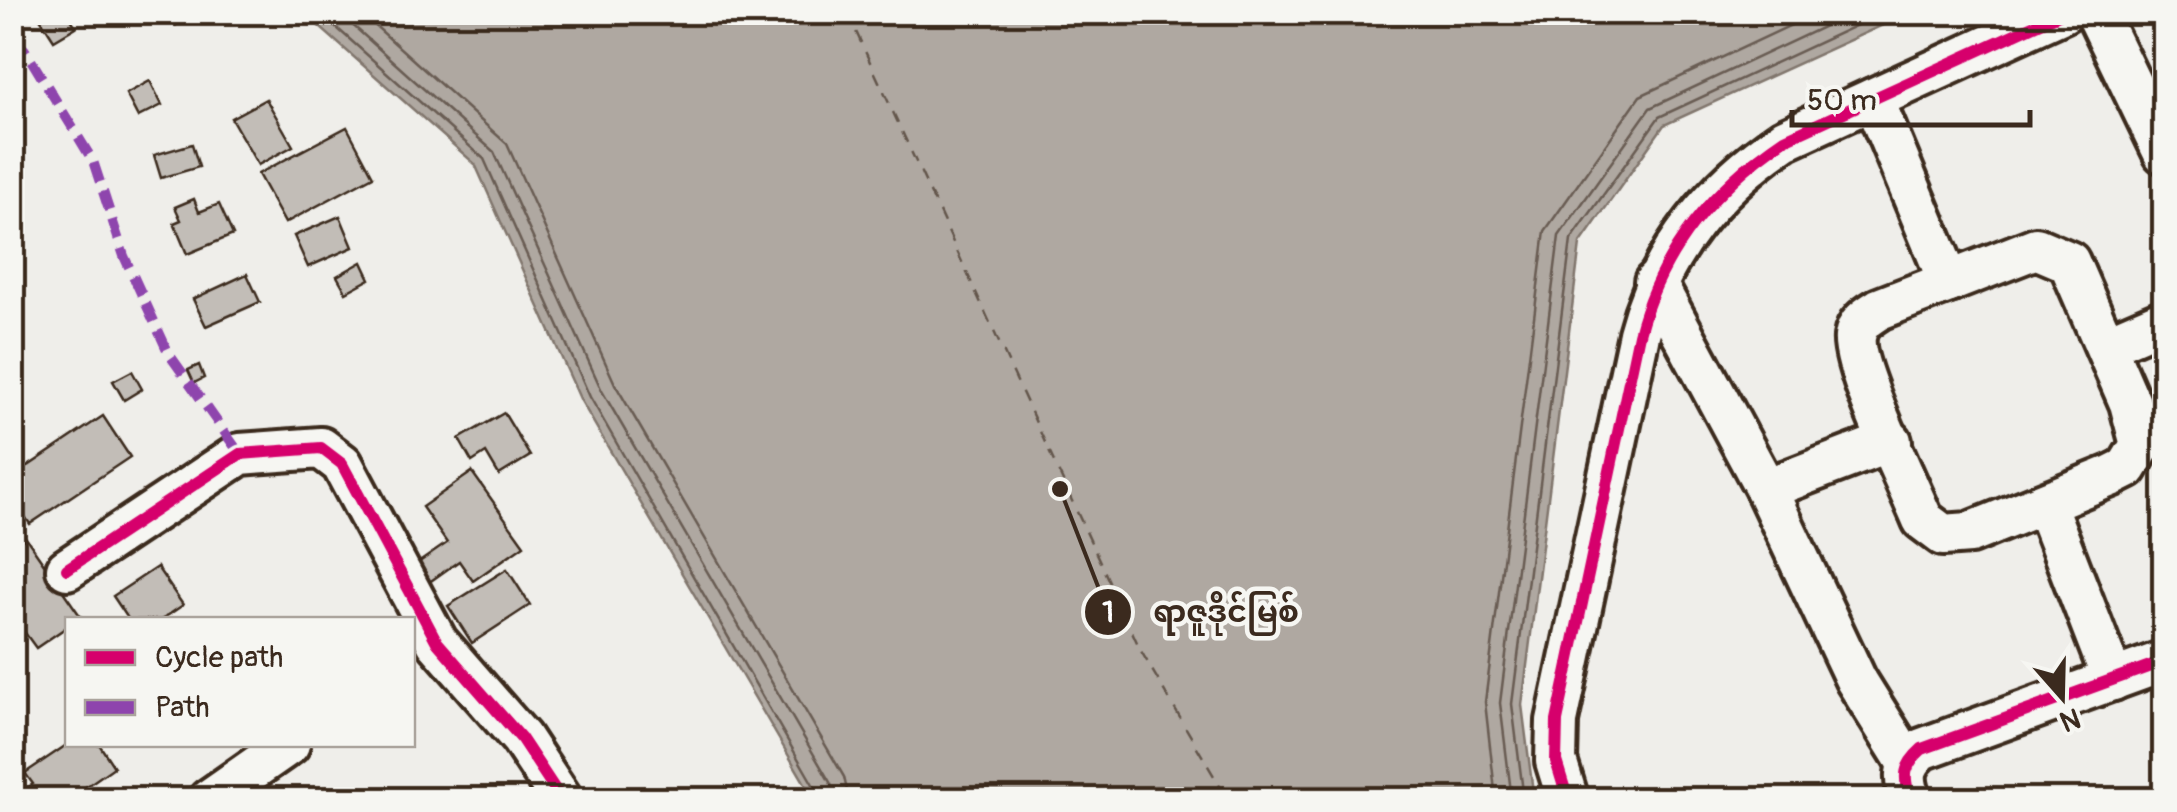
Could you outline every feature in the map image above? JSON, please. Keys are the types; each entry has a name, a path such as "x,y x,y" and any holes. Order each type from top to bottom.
{"street":[{"path":"1568,800 1556,762 1557,721 1639,334 1655,282 1676,243 1750,162 1784,139 2063,12"},
{"path":"2096,12 2164,153"},
{"path":"1873,99 1949,282"},
{"path":"2036,248 2068,262 2130,403 2141,445 2126,468 1970,533 1943,535 1924,520 1863,375 1855,334 1861,322 1879,309 1949,282 2036,248"},
{"path":"1655,282 1766,489 1856,680 1909,781"},
{"path":"2106,345 2164,320"},
{"path":"1766,489 1891,440"},
{"path":"67,569 240,454 321,448 342,464 410,617"},
{"path":"2045,504 2113,680"},
{"path":"425,651 521,738 562,800"},
{"path":"1909,781 1922,748 2164,661"},
{"path":"210,800 285,747"}],"water":[{"path":"304,13 1909,13 1664,125 1580,244 1522,705 1534,800 814,799 581,401 475,164"}],"building":[{"path":"36,12 67,12 76,27 54,40"},
{"path":"166,12 189,12 176,25"},
{"path":"150,81 162,105 138,117 126,94"},
{"path":"266,99 293,146 258,165 231,118"},
{"path":"347,127 373,176 285,223 258,174"},
{"path":"192,144 199,167 161,178 154,155"},
{"path":"194,199 199,212 219,204 233,235 187,254 174,223 181,220 175,207"},
{"path":"340,216 353,247 308,267 294,236"},
{"path":"362,262 370,279 346,292 337,276"},
{"path":"247,274 260,302 206,326 193,299"},
{"path":"199,365 204,378 194,383 188,370"},
{"path":"132,371 142,389 124,400 113,381"},
{"path":"504,413 530,456 499,475 486,453 472,462 459,439"},
{"path":"103,416 130,457 30,524 12,498 12,477"},
{"path":"472,472 524,545 473,581 459,561 428,583 415,565 447,543 422,507"},
{"path":"26,538 81,617 65,617 65,628 36,648 12,615 12,547"},
{"path":"157,567 183,605 165,617 127,617 113,596"},
{"path":"507,569 530,605 472,643 448,606"},
{"path":"65,746 101,747 114,767 67,800 18,800 16,796 33,784 25,773"}],"ferry route":[{"path":"847,12 1141,651 1228,800"}],"marked path":[{"path":"12,38 25,50 93,161 124,256 169,354 240,454"}],"cycle path":[{"path":"1568,800 1556,761 1557,721 1639,334 1648,304 1676,249 1714,200 1785,139 2063,12"},
{"path":"67,569 240,454 321,448 342,464 437,642 521,738 562,800"},
{"path":"1911,800 1906,771 1922,749 2164,661"}],"place":[{"name":"ရာဇူဒိုင်မြစ်","path":"1060,489"}]}
